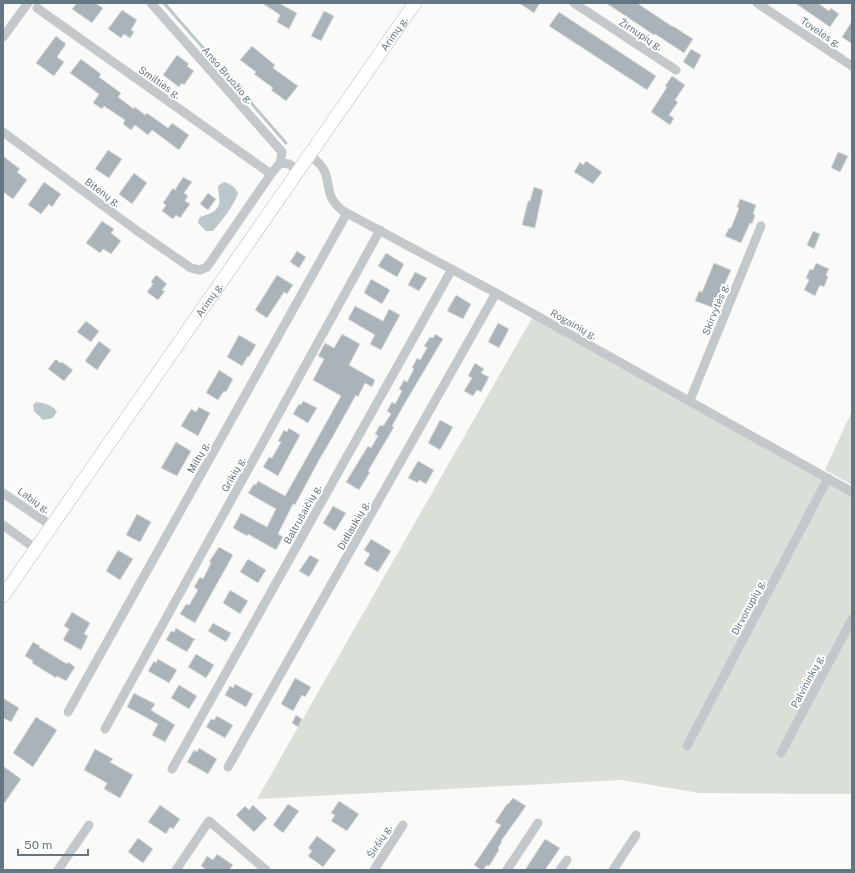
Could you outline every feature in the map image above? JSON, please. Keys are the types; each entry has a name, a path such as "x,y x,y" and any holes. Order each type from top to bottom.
{"main road":[{"name":"Arimų g.","path":"3,596 300,171 415,3"}],"street":[{"path":"3,38 28,3"},
{"name":"Anso Bruožio g.","path":"151,3 282,152 280,163"},
{"name":"Žirnupių g.","path":"574,3 676,70"},
{"name":"Tovelės g.","path":"757,3 852,66"},
{"name":"Smilties g.","path":"37,8 271,174"},
{"name":"Bitėnų g.","path":"3,132 136,230 191,268 200,270 207,268 271,174"},
{"name":"Rogainių g.","path":"310,156 319,162 325,171 329,192 335,204 347,213 690,400 852,492"},
{"path":"271,174 280,163 289,164 300,171"},
{"name":"Miltų g.","path":"68,712 347,213"},
{"name":"Skirvytės g.","path":"690,400 761,226"},
{"name":"Grikių g.","path":"105,729 380,230"},
{"name":"Baltrušaičių g.","path":"172,769 452,269"},
{"name":"Didlaukių g.","path":"228,767 496,293"},
{"name":"Dirvonupių g.","path":"687,746 828,478"},
{"name":"Labių g.","path":"3,492 52,526"},
{"path":"3,525 36,549"},
{"name":"Palvininkų g.","path":"780,753 852,619"},
{"path":"176,870 209,821 266,870"},
{"path":"507,870 538,823"},
{"path":"58,870 89,824"},
{"name":"Širšių g.","path":"374,870 403,825"},
{"path":"613,870 636,835"},
{"path":"560,870 567,860"}],"shaded area":[{"path":"224,182 236,189 238,193 231,208 213,231 206,231 198,223 199,218 211,213 218,207 218,186"},
{"path":"532,318 852,494 852,794 700,793 621,780 257,799"},
{"path":"36,402 48,405 57,411 53,418 43,420 34,411 33,405"},
{"path":"852,411 852,485 825,470"}],"building":[{"path":"77,3 95,3 103,8 92,23 72,9"},
{"path":"262,3 279,3 297,13 289,29 277,22 280,15"},
{"path":"519,3 540,3 534,13"},
{"path":"606,3 637,3 693,39 684,53"},
{"path":"795,3 818,3 829,11 831,8 839,14 830,27"},
{"path":"122,10 137,20 131,30 134,32 130,38 124,34 121,38 108,29"},
{"path":"324,11 334,16 321,41 311,36"},
{"path":"559,12 656,76 647,90 549,26"},
{"path":"852,21 852,44 842,37"},
{"path":"56,36 66,44 57,57 64,62 54,76 36,63"},
{"path":"252,46 275,65 273,68 298,86 286,101 271,90 273,88 254,74 256,72 240,60"},
{"path":"691,49 701,55 694,69 683,62"},
{"path":"177,55 189,64 187,66 194,71 184,85 182,83 179,87 163,75"},
{"path":"81,59 101,74 99,77 121,93 118,97 134,109 135,107 145,115 147,113 168,128 172,123 189,135 179,150 152,130 148,135 135,125 131,130 123,124 125,120 104,106 102,109 93,103 99,94 70,73"},
{"path":"672,76 685,85 675,100 678,102 669,115 674,118 670,125 651,112 667,87 665,86"},
{"path":"108,150 122,159 109,178 95,169"},
{"path":"838,152 848,156 840,172 831,168"},
{"path":"3,156 20,169 17,172 27,180 13,199 3,192"},
{"path":"586,161 602,172 593,184 574,172 580,162 583,165"},
{"path":"134,173 147,183 132,204 119,194"},
{"path":"183,177 192,182 184,193 188,196 185,201 190,204 180,218 176,215 173,219 162,211 166,205 163,203 173,188 175,190"},
{"path":"44,182 61,194 52,207 49,204 41,214 28,205"},
{"path":"534,187 543,190 535,228 522,225 528,201 530,201"},
{"path":"208,193 216,199 208,210 200,204"},
{"path":"740,199 756,205 752,224 750,223 741,243 725,236 729,228 731,228 739,208 737,207"},
{"path":"102,221 114,229 111,233 121,241 111,254 103,249 100,253 86,243"},
{"path":"813,231 820,234 814,249 807,245"},
{"path":"297,251 306,257 299,268 290,262"},
{"path":"386,253 404,264 397,277 378,266"},
{"path":"714,263 731,270 714,308 695,301 699,291 702,292"},
{"path":"816,263 829,269 826,275 828,277 824,287 820,285 815,296 804,290 809,280 806,278 810,269 813,270"},
{"path":"415,272 427,278 419,291 408,285"},
{"path":"156,275 167,284 162,290 165,291 158,300 147,292 153,284 151,282"},
{"path":"277,275 293,285 287,294 284,292 267,318 255,310"},
{"path":"371,279 390,290 382,304 364,293"},
{"path":"456,295 471,304 463,319 447,311"},
{"path":"355,306 383,321 389,309 400,315 381,350 370,344 375,335 348,319"},
{"path":"86,321 99,331 91,342 77,332"},
{"path":"498,323 509,329 499,348 488,342"},
{"path":"342,334 360,344 349,365 375,380 372,387 365,383 358,397 356,395 295,505 293,504 278,534 283,537 276,550 248,534 247,536 233,528 241,513 267,527 276,509 248,493 258,481 285,496 316,441 341,396 313,380 324,359 318,356 325,343 334,348"},
{"path":"435,334 443,339 392,426 394,427 368,471 370,472 359,490 346,482 368,446 371,448 378,436 375,434 380,425 383,426 391,414 387,411 392,402 395,404 402,391 399,389 404,380 407,382 414,369 412,368 417,358 420,360 427,348 424,346 430,337 433,338"},
{"path":"239,335 256,345 242,366 227,357"},
{"path":"99,341 111,350 97,370 85,361"},
{"path":"56,359 73,370 64,381 48,369"},
{"path":"475,363 484,369 481,373 489,377 481,392 477,390 473,396 464,391 472,378 468,376"},
{"path":"219,370 233,379 226,392 224,391 218,400 206,393"},
{"path":"303,401 317,408 308,423 293,414 299,404 301,405"},
{"path":"199,407 210,413 198,436 181,426 191,409 196,412"},
{"path":"440,420 453,427 440,450 428,443"},
{"path":"289,428 300,435 278,476 263,467 269,457 272,458 281,442 278,441 284,430 287,432"},
{"path":"176,442 191,451 177,476 161,468"},
{"path":"418,461 434,470 426,484 419,480 418,483 408,478"},
{"path":"333,506 346,513 335,531 323,523"},
{"path":"137,514 151,522 140,542 126,535"},
{"path":"371,539 391,551 378,572 364,564 370,554 364,550"},
{"path":"219,547 233,555 195,623 180,614 186,604 189,605 198,590 194,587 200,577 203,579 211,563 209,562"},
{"path":"118,550 133,559 120,580 106,571"},
{"path":"310,555 319,560 309,577 299,571"},
{"path":"248,559 266,570 258,583 240,572"},
{"path":"230,590 248,601 240,614 223,603"},
{"path":"72,612 90,623 84,634 88,636 81,650 63,640 69,629 64,626"},
{"path":"213,623 231,633 226,642 208,631"},
{"path":"176,628 196,640 194,640 187,652 166,640 171,631 174,632"},
{"path":"33,642 67,664 68,662 75,667 66,681 57,676 56,678 32,663 33,661 25,656"},
{"path":"196,654 214,665 206,678 188,667"},
{"path":"158,659 177,670 169,683 148,671 154,661 156,663"},
{"path":"295,678 311,687 305,697 302,695 293,711 281,704"},
{"path":"235,684 253,694 246,707 225,695 230,686 233,688"},
{"path":"179,685 197,696 189,709 171,698"},
{"path":"134,693 155,704 151,710 175,725 165,742 152,735 158,724 127,707"},
{"path":"3,698 19,708 11,722 3,718"},
{"path":"296,715 302,719 298,727 292,723"},
{"path":"217,716 233,725 225,738 206,727 211,719 214,720"},
{"path":"36,717 57,730 33,767 13,753"},
{"path":"199,748 217,759 208,774 187,762 194,750 197,752"},
{"path":"95,749 113,759 110,762 133,775 120,798 104,789 107,783 84,770"},
{"path":"3,766 21,779 3,805"},
{"path":"513,798 526,806 501,841 502,842 498,848 499,850 489,866 487,865 483,870 481,870 474,865 501,825 495,822"},
{"path":"339,801 359,814 347,831 331,821 335,815 331,813"},
{"path":"288,804 299,811 283,833 273,825"},
{"path":"160,805 180,819 173,829 170,827 166,834 148,822"},
{"path":"253,805 267,818 254,832 236,815 245,806 249,810"},
{"path":"317,836 336,850 323,867 308,856 312,851 308,848"},
{"path":"138,838 153,849 143,863 128,852"},
{"path":"545,839 560,848 545,870 525,870"},
{"path":"217,854 233,865 229,870 207,870 201,866 207,856 213,860"}],"waterway":[{"path":"164,3 286,143"}]}
